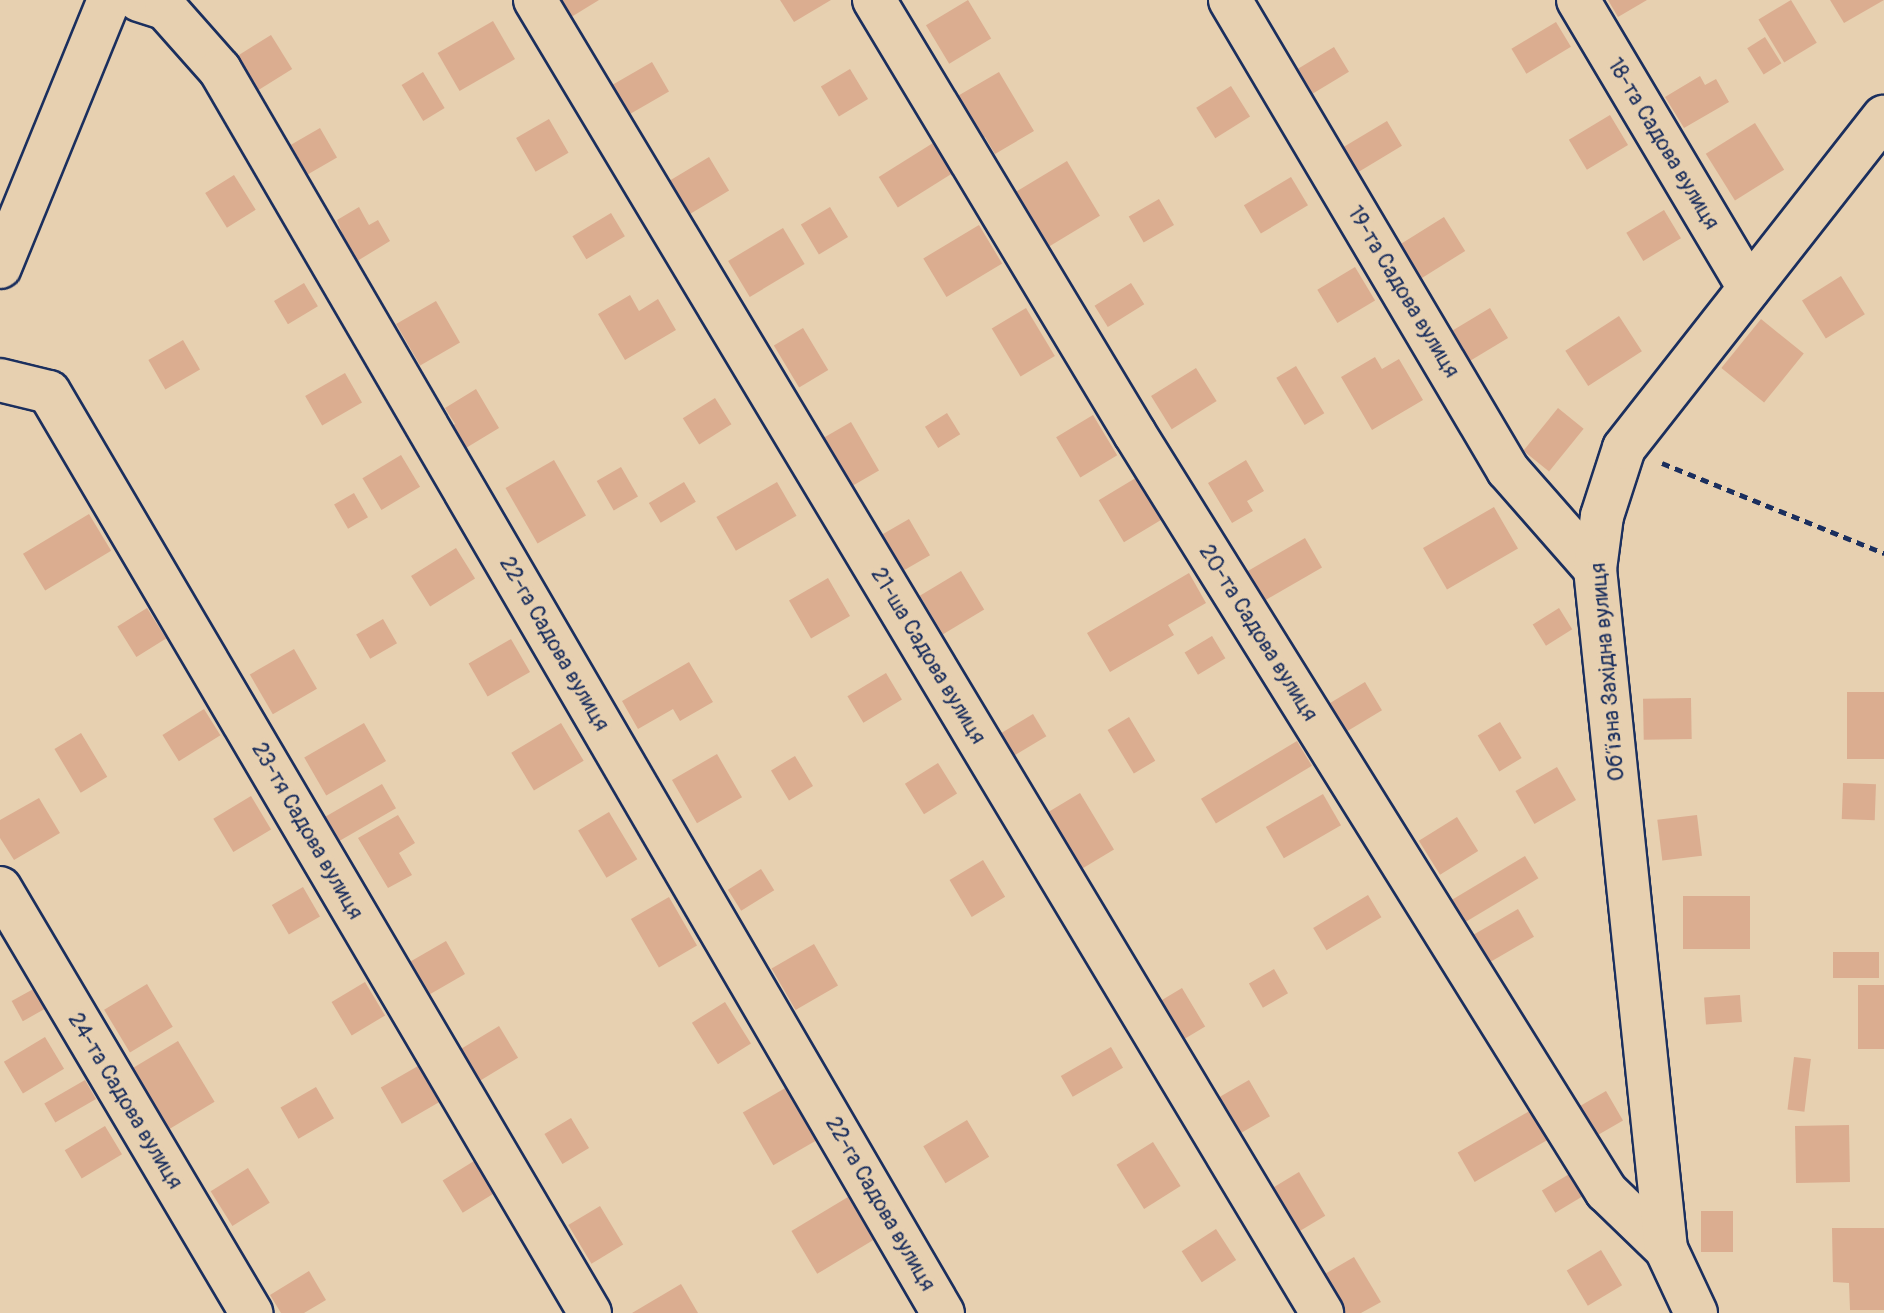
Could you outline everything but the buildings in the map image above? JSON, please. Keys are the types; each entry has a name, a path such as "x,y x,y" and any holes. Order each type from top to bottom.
{"street":[{"path":"0,267 109,0"},
{"name":"22-га Садова вулиця","path":"139,0 166,9 220,70 943,1313"},
{"name":"21-ша Садова вулиця","path":"535,0 1322,1313"},
{"name":"20-та Садова вулиця","path":"874,0 1135,434 1606,1191 1666,1249"},
{"name":"19-та Садова вулиця","path":"1230,0 1508,470 1595,569"},
{"name":"18-та Садова вулиця","path":"1578,0 1749,288"},
{"name":"Обʼїзна Західна вулиця","path":"1696,1313 1666,1249 1595,569 1602,516 1624,448 1884,117"},
{"name":"23-тя Садова вулиця","path":"0,380 49,392 590,1313"},
{"name":"24-та Садова вулиця","path":"0,888 251,1313"}],"path":[{"path":"1624,448 1884,553"}]}
